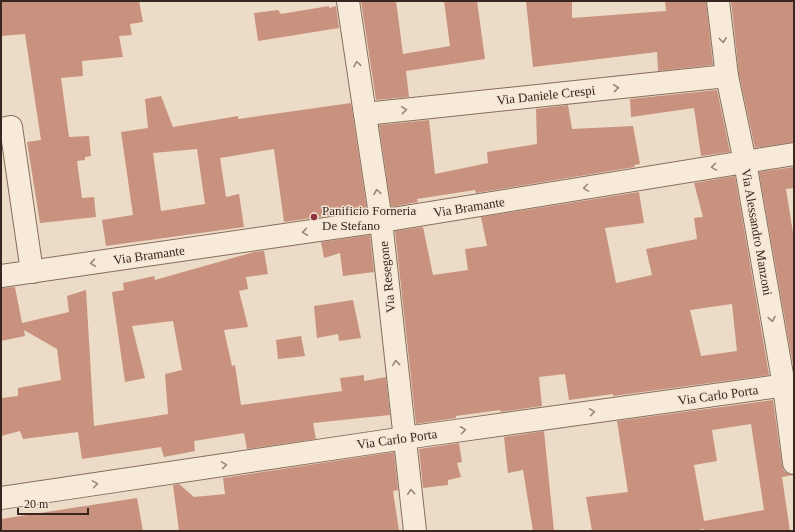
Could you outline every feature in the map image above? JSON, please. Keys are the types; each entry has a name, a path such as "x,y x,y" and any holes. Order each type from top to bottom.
{"street":[{"name":"Via Resegone","path":"348,1 381,222 415,531"},
{"name":"Via Alessandro Manzoni","path":"718,1 727,76 789,385 794,463"},
{"name":"Via Daniele Crespi","path":"365,114 727,76"},
{"path":"1,129 11,127 32,272"},
{"name":"Via Bramante","path":"1,276 381,222 794,154"},
{"name":"Via Carlo Porta","path":"1,498 405,438 789,385"}],"building":[{"path":"1,1 139,1 143,22 130,24 132,35 119,36 123,57 82,61 83,76 61,78 69,137 89,136 91,156 85,157 85,160 77,161 82,198 94,197 96,217 40,223 27,142 41,140 25,34 1,36"},
{"path":"361,1 396,1 403,54 450,46 444,1 477,1 485,59 406,71 409,97 376,100"},
{"path":"526,1 572,1 572,18 666,11 665,1 706,1 713,65 658,71 657,52 533,67"},
{"path":"731,1 794,1 794,142 755,148 739,74"},
{"path":"329,6 329,8 336,6 339,28 258,41 254,13 278,10 281,14"},
{"path":"717,90 730,152 701,156 694,108 631,117 630,99"},
{"path":"161,96 173,127 238,116 238,119 351,103 367,210 284,222 274,149 220,158 226,197 239,194 244,227 106,246 102,220 133,215 121,132 148,128 145,99","holes":["197,149 205,204 161,211 153,153"]},
{"path":"568,105 572,129 633,126 640,164 634,165 635,167 476,193 475,190 417,199 418,202 391,207 379,125 429,120 435,174 488,163 487,152 537,144 536,109"},
{"path":"794,167 794,188 786,189 794,239 794,371 759,172"},
{"path":"735,176 769,375 613,396 613,394 569,400 565,374 539,377 542,406 501,412 500,410 456,416 456,418 416,424 395,231 423,227 433,275 468,270 465,249 487,246 481,217 639,192 644,223 605,228 616,283 652,275 646,249 697,239 694,218 703,217 694,183","holes":["732,304 737,351 701,356 690,310"]},
{"path":"370,235 374,272 343,276 340,253 324,258 321,242"},
{"path":"264,251 268,274 246,277 248,289 239,291 248,327 224,330 232,366 235,365 241,405 342,391 340,378 364,375 364,381 386,377 390,415 313,423 316,439 247,449 244,433 194,441 195,451 164,457 161,447 82,459 78,432 23,439 20,431 1,436 1,398 18,396 18,388 61,380 57,349 24,330 25,336 1,341 1,288 15,287 22,323 69,312 67,296 86,290 94,426 168,414 165,374 182,370 173,321 132,326 145,378 125,382 112,292 124,290 123,283 154,276 155,280 254,252"},
{"path":"353,300 361,338 339,341 338,334 317,338 314,306"},
{"path":"301,336 305,356 278,359 276,340"},
{"path":"773,400 782,465 784,471 794,475 782,477 790,531 704,531 704,529 693,531 592,531 586,497 628,492 617,421","holes":["751,424 764,510 704,521 694,465 717,461 712,430"]},
{"path":"544,431 554,531 533,531 523,470 508,473 504,437"},
{"path":"459,443 462,462 457,463 461,477 448,480 448,485 423,488 419,449"},
{"path":"394,452 398,490 393,491 399,531 179,531 173,485 179,484 194,497 225,494 223,478"},
{"path":"137,498 143,531 1,531 1,519"}],"place":[{"name":"Panificio Forneria De Stefano","path":"314,217"}]}
